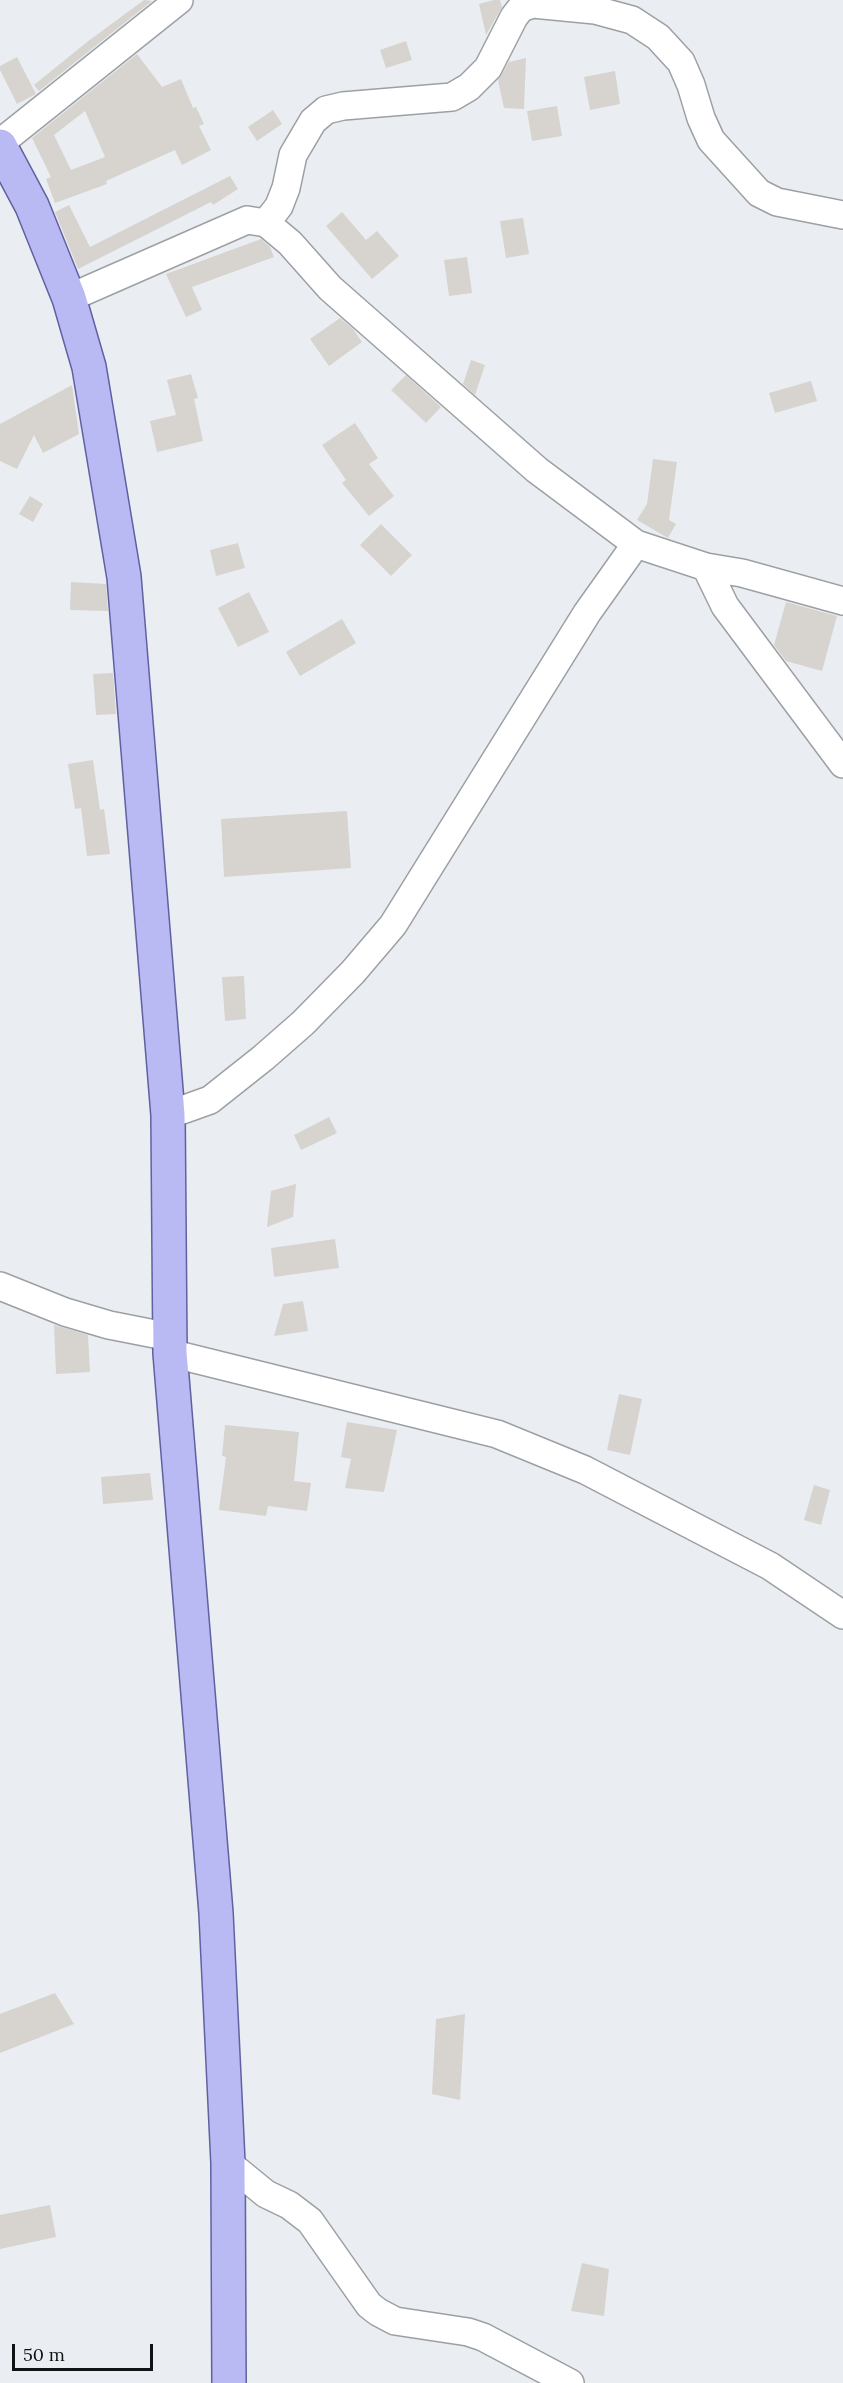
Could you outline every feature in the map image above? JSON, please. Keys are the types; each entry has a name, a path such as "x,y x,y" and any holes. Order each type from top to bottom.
{"main road":[{"path":"0,145 32,206 69,298 89,368 124,577 168,1115 170,1345 216,1913 228,2163 229,2383"}],"street":[{"path":"0,145 179,0"},
{"path":"267,223 279,206 286,188 293,155 313,121 326,110 343,106 452,97 470,87 488,68 514,17 521,8 533,4 595,10 632,20 658,37 681,62 711,140 759,193 777,202 843,215"},
{"path":"69,298 247,220 267,223 290,243 330,288 435,382 537,470 636,544 706,567 742,573 843,601"},
{"path":"168,1115 210,1100 263,1058 303,1023 353,972 393,925 587,613 636,544"},
{"path":"706,567 726,606 843,764"},
{"path":"0,1286 65,1312 170,1345 498,1434 585,1470 760,1560 843,1616"},
{"path":"228,2163 266,2194 289,2205 310,2221 369,2305 378,2312 395,2321 468,2332 483,2337 570,2383"}],"building":[{"path":"144,0 152,1 39,91 34,85 87,42"},
{"path":"500,0 502,7 486,35 479,4"},
{"path":"406,41 412,60 386,68 380,50"},
{"path":"137,54 162,87 181,79 193,108 196,107 204,124 199,126 211,150 182,165 175,150 106,181 107,184 55,203 46,179 51,177 32,138","holes":["85,111 105,157 71,170 54,135"]},
{"path":"17,57 36,94 17,104 0,66"},
{"path":"526,58 524,109 504,108 498,80 509,62"},
{"path":"615,71 620,104 590,110 584,77"},
{"path":"557,106 562,136 532,141 527,111"},
{"path":"273,110 282,124 257,141 248,127"},
{"path":"230,176 238,189 213,205 211,202 78,269 55,212 69,205 90,247"},
{"path":"342,212 366,240 377,231 399,256 372,279 326,226"},
{"path":"523,218 529,254 506,258 500,221"},
{"path":"261,239 270,247 274,257 192,287 202,310 186,317 166,274"},
{"path":"467,257 472,293 449,296 444,260"},
{"path":"340,318 353,329 362,342 329,366 310,339"},
{"path":"471,360 485,365 475,395 463,384"},
{"path":"191,374 198,398 194,399 203,441 157,452 150,421 176,415 167,380"},
{"path":"406,375 441,407 426,423 391,390"},
{"path":"811,381 817,401 775,413 769,393"},
{"path":"72,385 79,434 43,453 34,435 17,469 0,461 0,424"},
{"path":"355,423 378,458 369,464 394,496 369,516 342,483 346,480 322,445"},
{"path":"653,459 677,462 669,520 676,524 668,538 637,520 647,504"},
{"path":"30,496 43,504 33,522 19,514"},
{"path":"381,524 412,555 391,576 360,545"},
{"path":"238,543 245,568 216,576 210,550"},
{"path":"71,582 106,584 108,611 70,610"},
{"path":"249,592 269,632 238,647 218,608"},
{"path":"786,602 837,616 822,671 786,661 774,645"},
{"path":"342,619 356,643 300,676 286,652"},
{"path":"113,673 116,714 96,715 93,674"},
{"path":"93,760 100,810 104,809 110,854 87,856 81,808 75,809 68,764"},
{"path":"347,811 351,868 224,877 221,819"},
{"path":"244,976 246,1019 225,1021 222,977"},
{"path":"329,1117 337,1133 301,1150 294,1135"},
{"path":"296,1184 293,1217 267,1227 271,1191"},
{"path":"335,1239 339,1268 274,1277 271,1248"},
{"path":"303,1301 308,1331 274,1336 283,1304"},
{"path":"54,1325 88,1335 90,1372 56,1374"},
{"path":"619,1394 642,1399 630,1455 607,1450"},
{"path":"347,1422 397,1430 384,1492 345,1488 351,1459 341,1457"},
{"path":"225,1425 299,1432 294,1481 311,1483 307,1511 268,1506 266,1516 219,1510 226,1457 222,1456"},
{"path":"150,1473 153,1500 103,1504 101,1477"},
{"path":"814,1485 830,1490 821,1525 804,1520"},
{"path":"55,1993 74,2024 0,2053 0,2014"},
{"path":"465,2014 460,2100 432,2094 436,2019"},
{"path":"50,2205 56,2237 0,2249 0,2215"},
{"path":"582,2263 609,2269 604,2316 571,2311"}]}
